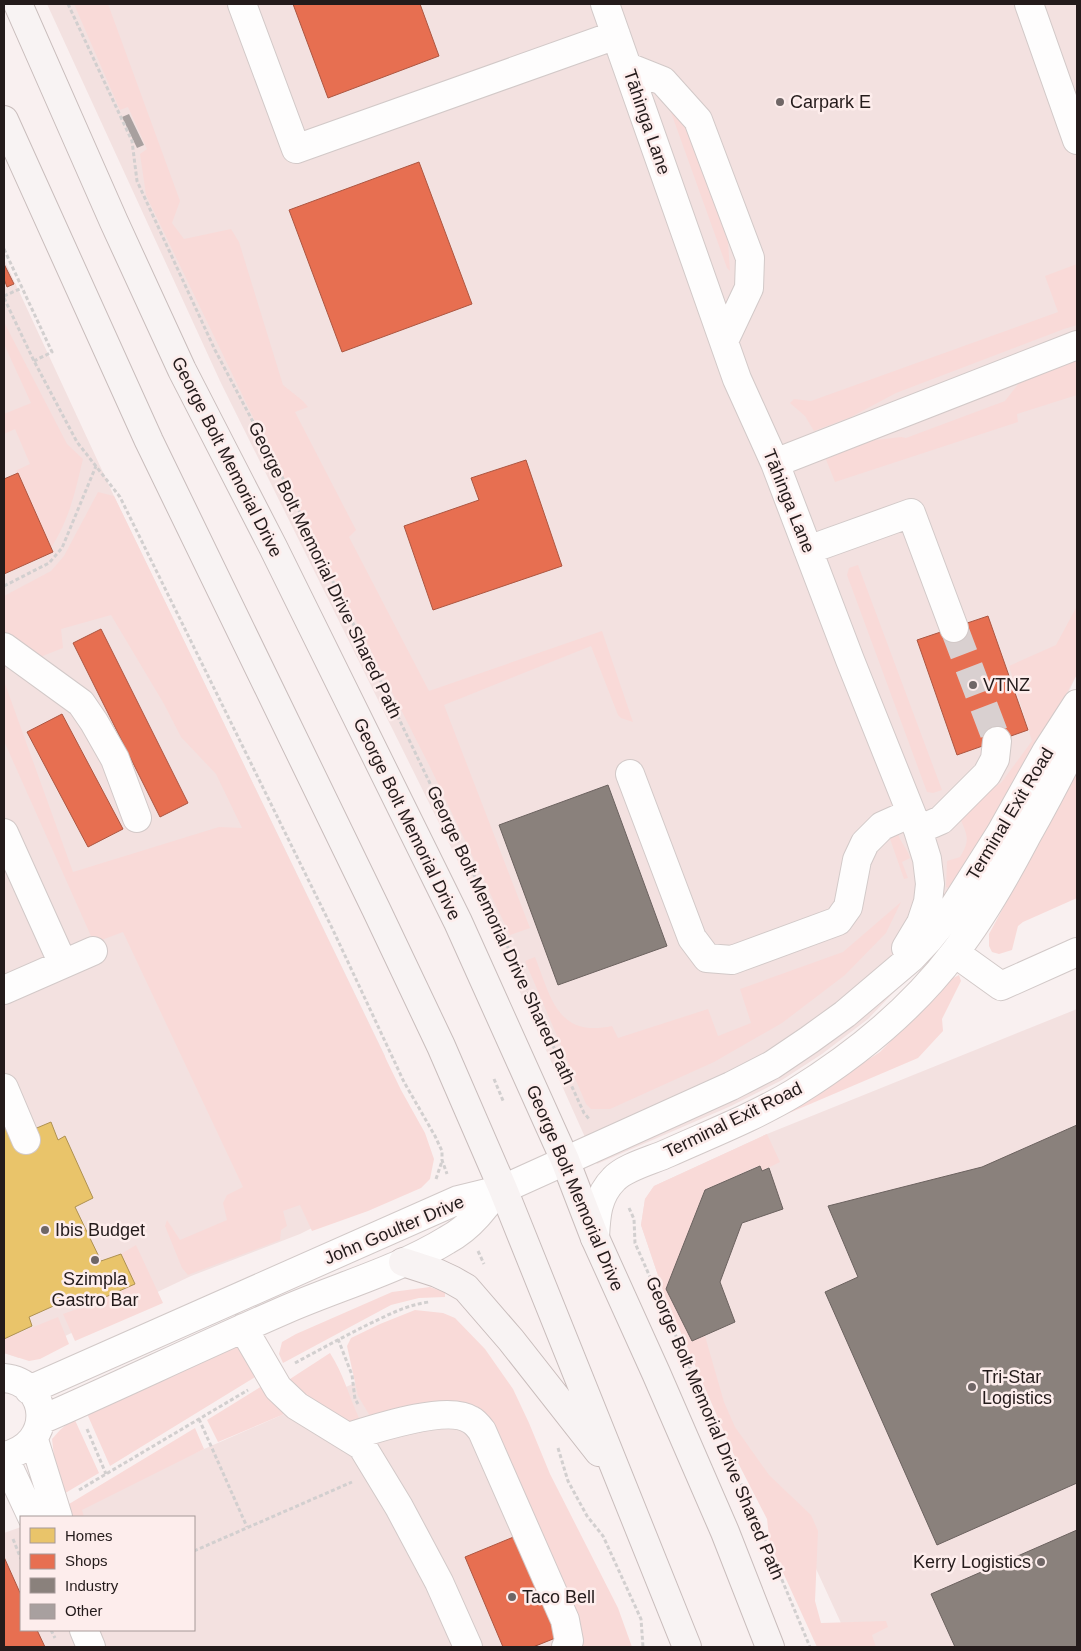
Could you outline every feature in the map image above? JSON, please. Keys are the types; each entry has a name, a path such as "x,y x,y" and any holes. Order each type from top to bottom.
{"main road":[{"name":"George Bolt Memorial Drive","path":"18,4 114,222 182,370 277,556 458,922 565,1160 595,1238 725,1532 770,1647"},
{"path":"4,120 149,441 441,1046 503,1189 687,1647"},
{"path":"402,1262 437,1273 466,1288 511,1340 617,1474"}],"street":[{"path":"242,4 296,149 616,35"},
{"name":"Tāhinga Lane","path":"605,4 737,379 775,463 850,660 915,822 928,866 930,884 928,902 921,923 908,945 874,988"},
{"path":"1029,4 1077,140"},
{"path":"628,67 663,80 698,120 750,258 749,288 724,341"},
{"path":"775,463 1077,345"},
{"path":"808,550 911,513 954,628"},
{"path":"4,647 81,703 115,759 137,818"},
{"name":"Terminal Exit Road","path":"503,1189 731,1086 772,1065 845,1014 911,958 950,913 1000,834 1046,752 1077,704"},
{"name":"Terminal Exit Road","path":"595,1238 596,1213 599,1203 603,1194 616,1177 756,1113 793,1093 828,1071 864,1044 901,1012 955,953 985,911 1077,740"},
{"path":"630,774 692,938 707,958 732,960 838,921 848,907 857,860 864,842 882,826 941,820 987,774 995,759 997,741"},
{"path":"4,833 64,964"},
{"path":"4,990 92,951"},
{"path":"955,953 1001,986 1077,952"},
{"path":"4,1088 26,1140"},
{"name":"John Goulter Drive","path":"29,1390 463,1213 476,1217 491,1198 503,1189"},
{"name":"John Goulter Drive","path":"4,1457 26,1448 37,1430 243,1328 402,1262 449,1239 463,1213"},
{"path":"243,1328 278,1388 297,1406 362,1446 399,1506 439,1582 468,1647"},
{"path":"4,1378 11,1378 23,1384 33,1394 39,1406 37,1430 48,1513"},
{"path":"348,1437 393,1423 448,1414 471,1419 482,1430 565,1620 569,1641 566,1647"},
{"path":"4,1457 48,1513"},
{"path":"84,1631 91,1647"}],"path":[{"name":"George Bolt Memorial Drive Shared Path","path":"68,4 132,141 137,181 215,350 293,499 487,902 584,1113 590,1119 592,1125"},
{"path":"4,249 52,352 34,361"},
{"path":"22,288 4,297 6,306 77,442 120,497 333,930 404,1082 442,1151 442,1160 486,1269 466,1288"},
{"path":"4,586 49,562 62,548 96,466"},
{"path":"494,1079 504,1103"},
{"name":"George Bolt Memorial Drive Shared Path","path":"629,1208 634,1219 635,1243 757,1520 810,1647"},
{"path":"48,1513 106,1474 338,1339 400,1309 415,1304 434,1302"},
{"path":"198,1419 247,1527"},
{"path":"84,1420 106,1474"},
{"path":"557,1444 568,1481 587,1516 603,1536 640,1619 643,1647"},
{"path":"195,1551 376,1471"},
{"path":"10,1533 20,1557"}],"shaded area":[{"path":"47,4 1077,4 1077,674 988,866 940,944 868,1019 822,1054 782,1080 731,1106 597,1164 495,936 220,381"},
{"path":"74,4 108,4 180,201 172,223 184,239 231,229 239,242 283,385 308,407 295,412 356,530 349,537 429,691 602,631 633,722 618,715 591,646 444,705 530,928 510,935 431,769 251,413 146,195 140,154 147,149 128,107 120,110"},
{"path":"668,104 685,125 695,145 728,242 730,271 727,268"},
{"path":"4,259 114,496 385,1056 390,1111 342,1213 300,1234 191,1276 19,1358 4,1353"},
{"path":"1077,264 1077,325 896,393 851,417 814,431 805,416 790,403 794,399 811,401 1058,312 1045,276"},
{"path":"4,322 67,444 83,459 67,515 51,548 18,473 15,471 30,464 15,429 4,434 4,414 31,403 4,344"},
{"path":"1077,359 1077,395 1017,414 1018,422 835,482 823,452 834,445 906,438 1005,401 1019,383 1031,376"},
{"path":"98,492 114,496 401,1090 425,1133 434,1159 430,1179 421,1188 368,1211 312,1231 300,1205 283,1211 287,1226 281,1230 280,1240 188,1275 182,1268 165,1226 167,1220 180,1240 227,1220 223,1203 227,1195 243,1187 123,932 83,947 73,944 91,936 4,741 4,681 73,872 219,827 242,828 216,774 181,737 164,704 111,615 61,629 63,648 40,657 4,633 4,596 51,571 64,556"},
{"path":"858,565 942,790 933,793 927,792 847,575 849,568"},
{"path":"1077,606 1077,674 1039,744 953,890 946,887 947,861 960,857 967,840 958,813 975,798 1001,783 1032,741 1009,666 1056,645"},
{"path":"1077,772 1077,898 1018,926 1012,950 999,954 992,952 989,946 989,934"},
{"path":"888,833 898,834 909,854 910,858 902,862 908,878 904,879"},
{"path":"901,902 886,933 845,975 782,1023 714,1062 610,1109 591,1109 586,1104 525,961 535,957 552,1000 559,1011 568,1020 579,1026 594,1028 612,1026 618,1038 708,1009 718,1036 751,1023 740,989 843,952"},
{"path":"959,975 961,981 942,1019 943,1031 918,1058 775,1119 880,1052 953,978"},
{"path":"1077,1009 1077,1647 852,1647 800,1534 707,1391 665,1296 641,1225 645,1199 654,1186 767,1134"},
{"path":"767,1134 780,1162 762,1171 760,1166 755,1167 705,1190 666,1289 692,1341 705,1336 724,1402 735,1427 769,1475 811,1515 818,1531 815,1601 821,1623 886,1621 888,1627 872,1635 876,1647 817,1647 770,1544 767,1519 734,1455 665,1296 641,1225 645,1199 654,1186"},
{"path":"136,1245 163,1303 75,1341 63,1314 135,1284 121,1254"},
{"path":"430,1287 445,1292 445,1297 419,1298 391,1305 283,1363 279,1354 282,1342 296,1334 392,1292"},
{"path":"415,1310 443,1313 455,1318 485,1349 513,1389 550,1474 618,1608 632,1647 577,1647 483,1420 373,1421 358,1396 347,1346 351,1338"},
{"path":"58,1317 69,1344 40,1359 29,1361 4,1353 4,1339"},
{"path":"237,1346 257,1376 110,1466 88,1416 92,1407"},
{"path":"330,1353 359,1418 354,1423 340,1417 297,1390 290,1379"},
{"path":"364,1379 484,1407 587,1647 4,1647 4,1533 20,1527 20,1631 195,1631 195,1516 51,1516"},
{"path":"262,1386 289,1412 218,1442 207,1420"},
{"path":"74,1418 99,1473 62,1495 55,1465 52,1439"},
{"path":"195,1428 204,1449 82,1510 84,1516 70,1516 69,1504"}],"building: Homes":[{"name":"Ibis Budget","path":"4,1114 32,1130 51,1122 58,1140 65,1136 93,1198 75,1207 101,1261 121,1254 135,1284 85,1306 78,1295 29,1317 32,1326 4,1339"}],"building: Shops":[{"path":"293,4 420,4 439,56 328,98"},
{"path":"419,162 472,304 342,352 289,210"},
{"path":"4,264 14,284 7,287 4,279"},
{"path":"526,460 562,566 433,610 404,526 479,500 471,478"},
{"path":"18,473 53,552 4,574 4,479"},
{"name":"VTNZ","path":"988,616 1028,730 957,755 917,640"},
{"path":"101,629 188,803 160,817 73,643"},
{"path":"62,714 123,829 88,847 27,732"},
{"name":"Taco Bell","path":"516,1536 558,1637 533,1647 503,1647 465,1557"},
{"path":"4,1557 20,1593 20,1631 37,1631 45,1647 4,1647"}],"building: Industry":[{"path":"608,785 667,946 558,985 499,825"},
{"name":"Tri-Star Logistics","path":"1077,1125 1077,1483 937,1545 825,1292 858,1277 828,1206 982,1167"},
{"path":"760,1166 762,1171 769,1168 783,1209 742,1223 720,1282 735,1322 692,1341 666,1289 705,1190"},
{"name":"Kerry Logistics","path":"1077,1530 1077,1647 955,1647 931,1594"}],"building: Other":[{"path":"129,114 144,145 137,148 122,117"}],"tunnel":[{"path":"954,628 997,741"}],"place":[{"name":"Carpark E","path":"780,102"},
{"name":"VTNZ","path":"973,685"},
{"name":"Ibis Budget","path":"45,1230"},
{"name":"Szimpla Gastro Bar","path":"95,1260"},
{"name":"Tri-Star Logistics","path":"972,1387"},
{"name":"Kerry Logistics","path":"1041,1562"},
{"name":"Taco Bell","path":"512,1597"}]}
